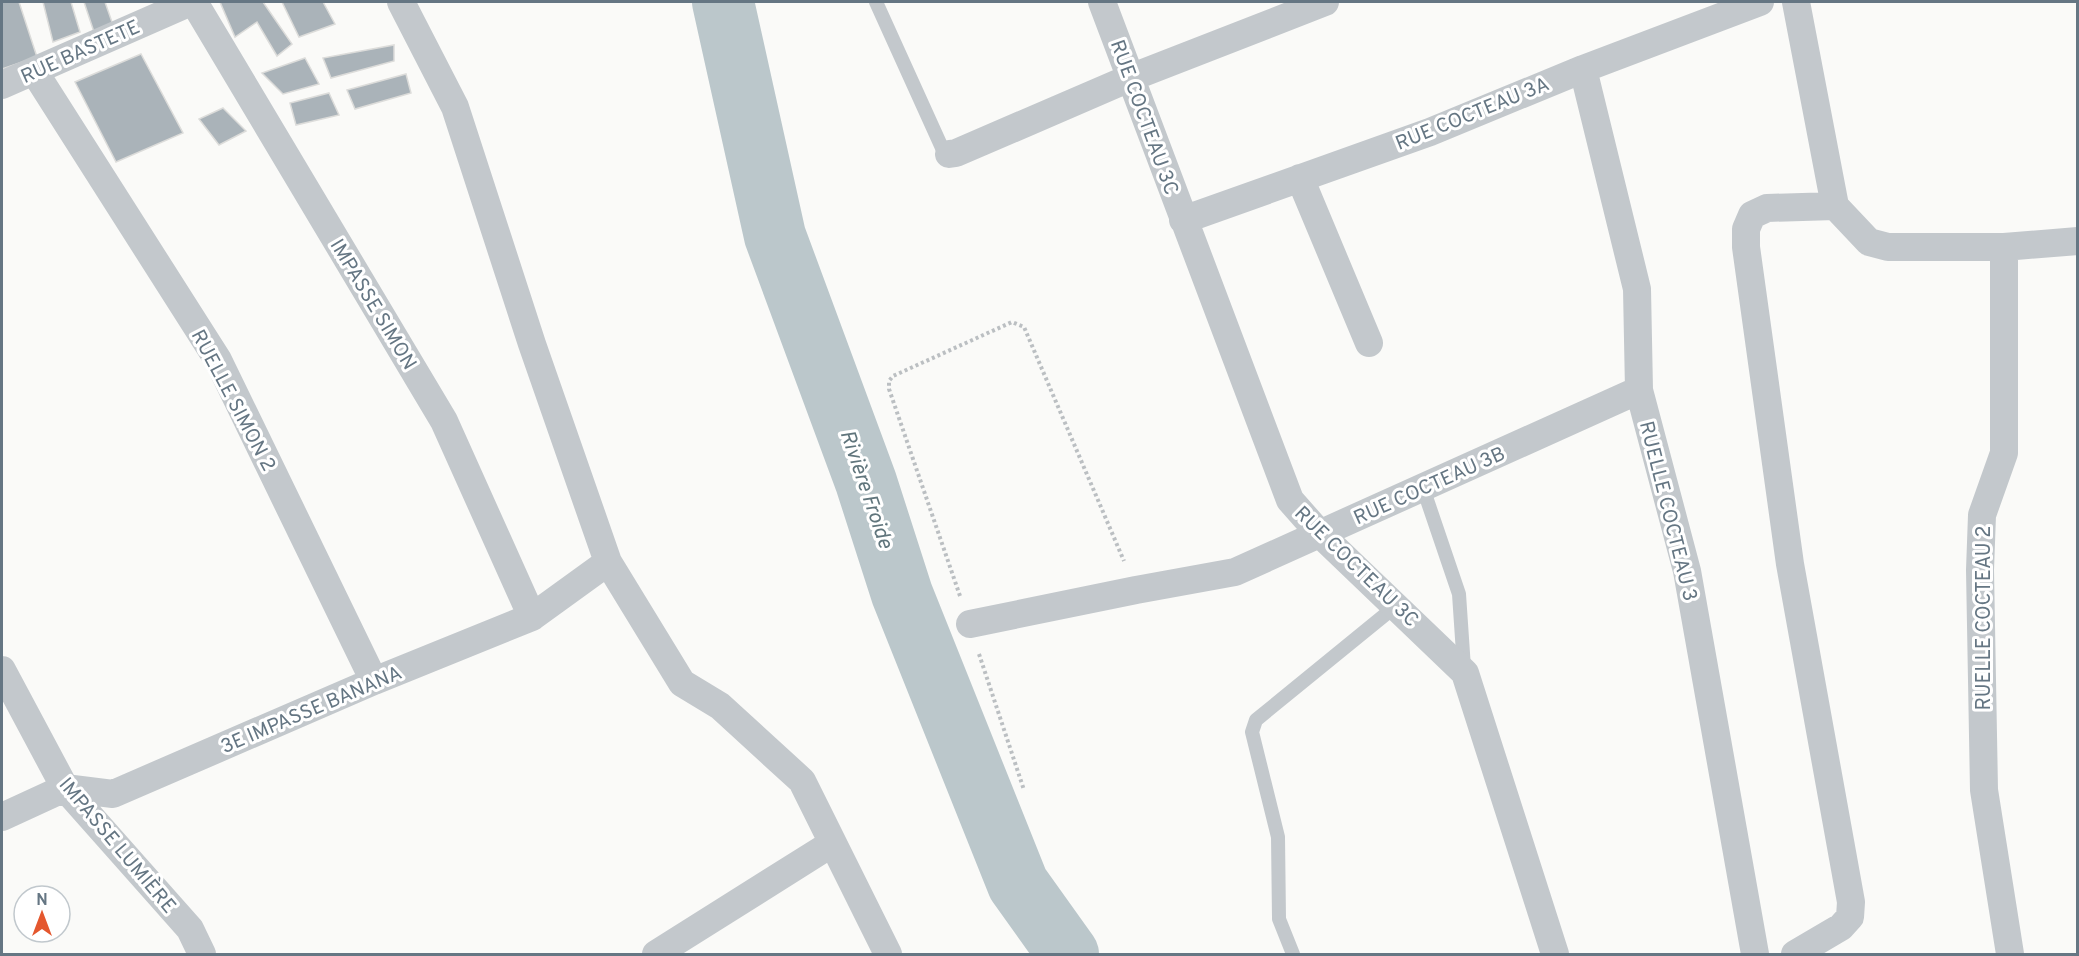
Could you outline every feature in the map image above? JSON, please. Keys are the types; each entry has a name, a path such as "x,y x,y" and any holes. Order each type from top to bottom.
{"street":[{"name":"RUE BASTETE","path":"2,85 193,2"},
{"name":"IMPASSE SIMON","path":"193,2 444,421 532,617"},
{"path":"401,2 455,107 532,344 608,562 682,682 720,706 802,781 831,844 888,954"},
{"name":"RUE COCTEAU 3C","path":"1102,2 1290,500 1320,534 1397,605 1465,673 1556,954"},
{"path":"949,154 1130,78 1325,2"},
{"name":"RUE COCTEAU 3A","path":"1183,220 1430,132 1583,69 1760,2"},
{"path":"1796,2 1835,206 1869,242 1888,247 2004,247 2078,241"},
{"name":"RUELLE COCTEAU 3","path":"1583,69 1637,290 1639,390 1687,571 1755,954"},
{"name":"RUELLE SIMON 2","path":"34,71 218,360 374,681"},
{"path":"1300,178 1369,343"},
{"path":"1795,954 1841,927 1850,917 1851,902 1790,564 1746,247 1746,229 1752,215 1767,208 1835,206"},
{"name":"RUELLE COCTEAU 2","path":"2004,247 2004,453 1982,515 1980,570 1984,790 2010,954"},
{"name":"RUE COCTEAU 3B","path":"970,624 1235,572 1639,390"},
{"name":"3E IMPASSE BANANA","path":"65,788 113,794 374,681 532,617 608,562"},
{"name":"IMPASSE LUMIÈRE","path":"2,670 65,788 190,929 202,954"},
{"path":"2,817 65,788"},
{"path":"656,954 831,844"}],"lane":[{"path":"876,2 943,150 949,154"},
{"path":"1423,488 1459,594 1465,673"},
{"path":"1293,954 1279,919 1278,837 1251,732 1256,720 1397,605"}],"path":[{"path":"1023,790 970,624 889,389 889,381 893,376 1012,322 1024,327 1136,590"}],"building":[{"path":"2,2 19,2 37,57 2,69"},
{"path":"43,2 71,2 80,32 53,42"},
{"path":"84,2 105,2 113,25 94,32"},
{"path":"220,2 263,2 292,44 277,56 257,22 235,37"},
{"path":"282,2 323,2 335,24 299,37"},
{"path":"394,45 394,61 331,78 323,58"},
{"path":"141,54 183,133 116,162 75,82"},
{"path":"305,58 319,84 283,94 262,73"},
{"path":"406,74 411,93 355,109 347,90"},
{"path":"329,93 339,115 296,125 290,103"},
{"path":"223,108 246,131 219,145 199,119"}],"waterway":[{"name":"Rivière Froide","path":"723,2 775,236 866,482 902,594 1018,884 1068,954"}]}
